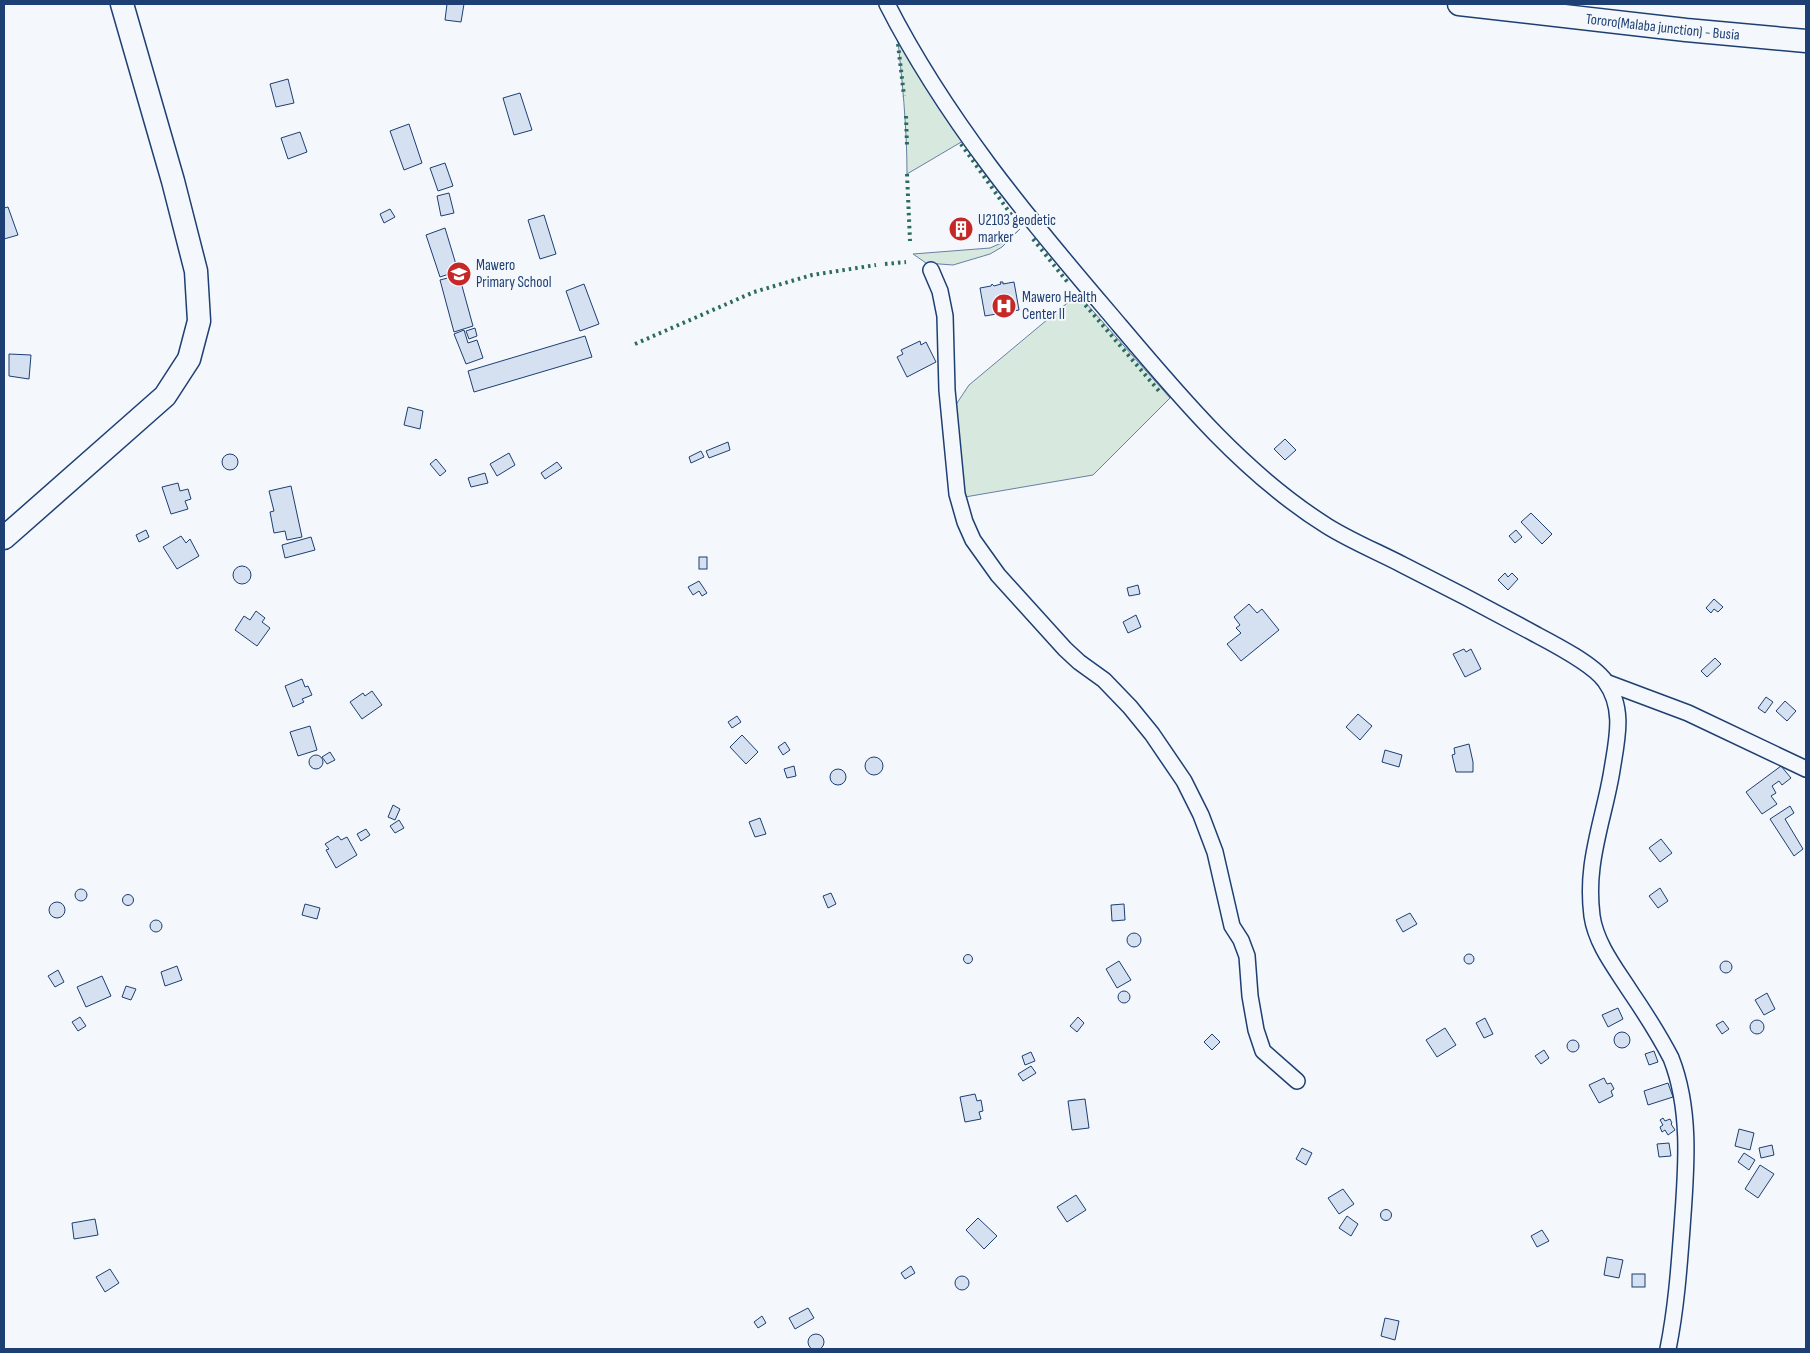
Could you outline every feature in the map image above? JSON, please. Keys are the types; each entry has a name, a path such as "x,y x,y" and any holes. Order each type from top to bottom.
{"street":[{"path":"4,538 165,396 189,359 199,321 196,271 173,180 122,4"},
{"path":"887,4 917,58 949,108 1007,189 1160,373 1232,449 1293,502 1329,528 1473,600 1561,648 1597,671 1608,683 1617,706 1618,744 1592,864 1590,899 1594,927 1606,952 1671,1058 1678,1076 1683,1103 1685,1181 1677,1300 1668,1349"},
{"name":"Tororo(Malaba junction) - Busia","path":"1459,4 1649,26 1806,41"},
{"path":"931,270 940,291 945,316 947,390 957,494 973,540 998,575 1065,649 1104,680 1130,707 1152,734 1184,781 1201,815 1215,852 1232,926 1241,940 1247,956 1250,996 1256,1030 1263,1051 1297,1081"},
{"path":"1608,683 1688,713 1806,769"}],"shaded area":[{"path":"897,32 963,141 907,174 905,120"},
{"path":"1020,229 1002,247 990,254 953,265 926,263 913,254 990,248 1008,240"},
{"path":"1078,294 1170,398 1093,475 965,497 953,409 969,385"}],"building":[{"path":"447,4 464,4 461,22 445,20"},
{"path":"288,79 294,103 276,107 270,84"},
{"path":"520,93 532,130 514,135 503,98"},
{"path":"409,124 422,163 404,170 390,131"},
{"path":"300,132 307,152 288,159 281,138"},
{"path":"445,163 453,186 438,191 430,168"},
{"path":"449,193 454,213 441,216 437,196"},
{"path":"8,207 18,235 4,239 4,208"},
{"path":"390,209 395,217 384,223 380,214"},
{"path":"544,215 556,254 540,259 528,220"},
{"path":"445,228 458,271 440,277 426,235"},
{"path":"459,275 473,326 454,332 440,280"},
{"path":"1000,282 1003,282 1003,284 1014,282 1019,310 985,316 980,288 991,286 992,284 994,286 1001,284"},
{"path":"584,284 599,324 580,331 566,291"},
{"path":"475,328 477,336 469,339 466,331"},
{"path":"464,330 468,343 477,340 483,358 466,364 454,334"},
{"path":"585,336 592,357 474,392 468,371"},
{"path":"920,341 921,345 926,342 936,362 907,377 897,357 903,354 901,350"},
{"path":"9,354 31,355 29,379 9,376"},
{"path":"408,407 423,411 420,429 404,425"},
{"path":"1285,439 1296,450 1285,460 1274,449"},
{"path":"728,442 730,450 709,458 706,451"},
{"path":"701,451 704,457 691,463 689,457"},
{"path":"509,453 515,465 497,476 490,464"},
{"path":"230,454 238,462 230,470 222,462"},
{"path":"436,459 446,471 440,476 430,464"},
{"path":"557,462 562,468 545,479 541,473"},
{"path":"485,473 488,483 471,487 468,478"},
{"path":"178,483 180,491 188,489 191,499 185,501 188,509 171,514 162,487"},
{"path":"291,486 302,537 287,540 285,531 274,533 270,512 274,511 269,491"},
{"path":"1531,513 1552,534 1542,544 1521,522"},
{"path":"146,530 149,537 139,542 136,535"},
{"path":"1516,530 1522,537 1515,543 1509,536"},
{"path":"181,536 186,543 190,539 199,556 177,569 163,547"},
{"path":"311,537 315,550 285,558 282,545"},
{"path":"699,557 707,557 707,569 699,569"},
{"path":"242,566 249,568 251,575 249,582 242,584 235,582 233,575 235,568"},
{"path":"1505,573 1508,577 1512,573 1518,579 1508,590 1498,580"},
{"path":"699,581 707,593 702,596 699,591 693,595 688,587"},
{"path":"1138,585 1140,594 1129,596 1127,588"},
{"path":"1714,599 1723,607 1718,612 1714,609 1711,613 1706,608"},
{"path":"1249,604 1257,613 1262,609 1279,630 1241,661 1227,644 1241,633 1236,628 1240,625 1234,617"},
{"path":"256,611 265,618 262,622 270,628 257,646 235,630 244,616 250,620"},
{"path":"1136,615 1141,627 1128,633 1123,622"},
{"path":"1464,649 1466,652 1471,649 1481,669 1465,677 1453,654"},
{"path":"1715,658 1721,664 1707,677 1701,671"},
{"path":"302,679 305,687 308,686 312,695 302,699 304,702 293,707 285,686"},
{"path":"372,691 382,705 362,719 350,702 363,693 365,696"},
{"path":"1766,697 1773,702 1765,713 1758,708"},
{"path":"1785,701 1796,711 1787,721 1776,711"},
{"path":"1358,714 1372,726 1360,740 1346,727"},
{"path":"737,716 741,722 732,728 728,722"},
{"path":"310,726 317,750 298,756 290,732"},
{"path":"742,735 758,752 746,764 730,747"},
{"path":"785,742 790,750 783,755 778,747"},
{"path":"1469,744 1473,772 1456,772 1452,755 1455,754 1454,748"},
{"path":"1385,750 1402,755 1399,767 1382,762"},
{"path":"330,752 335,760 327,764 322,757"},
{"path":"316,755 321,757 323,762 321,767 316,769 311,767 309,762 311,757"},
{"path":"874,757 880,760 883,766 880,772 874,775 868,772 865,766 868,760"},
{"path":"794,766 796,776 787,778 784,769"},
{"path":"1781,766 1791,778 1782,785 1779,781 1772,786 1776,793 1771,796 1777,804 1762,814 1746,792"},
{"path":"835,769 841,769 846,774 844,783 835,785 830,780 830,774"},
{"path":"393,805 400,809 395,820 388,817"},
{"path":"1790,806 1794,813 1785,819 1803,849 1794,856 1770,819"},
{"path":"760,818 766,834 755,837 749,822"},
{"path":"399,820 404,828 395,833 390,826"},
{"path":"366,829 370,835 361,841 357,834"},
{"path":"338,836 341,840 347,837 357,855 336,868 326,850 329,849 325,844"},
{"path":"1661,839 1672,853 1660,862 1649,848"},
{"path":"1660,888 1668,901 1658,908 1649,896"},
{"path":"79,889 83,889 87,895 83,901 79,901 75,897 75,893"},
{"path":"831,893 836,904 828,908 823,896"},
{"path":"128,894 134,900 128,906 122,900"},
{"path":"54,902 60,902 65,907 63,916 54,918 49,913 49,907"},
{"path":"305,904 320,908 317,919 302,915"},
{"path":"1124,904 1125,920 1112,921 1111,905"},
{"path":"1410,913 1417,924 1403,932 1396,920"},
{"path":"154,920 158,920 162,926 158,932 154,932 150,928 150,924"},
{"path":"1131,933 1137,933 1141,940 1137,947 1131,947 1127,943 1127,937"},
{"path":"968,954 973,959 968,964 963,959"},
{"path":"1467,954 1471,954 1474,959 1473,963 1467,964 1464,961 1464,957"},
{"path":"1119,961 1131,980 1117,988 1106,969"},
{"path":"1726,961 1732,967 1726,973 1720,967"},
{"path":"177,966 182,980 165,986 161,972"},
{"path":"58,970 64,982 55,987 48,976"},
{"path":"102,976 111,996 86,1007 77,987"},
{"path":"126,986 136,989 131,1000 122,997"},
{"path":"1122,991 1126,991 1130,997 1126,1003 1122,1003 1118,999 1118,995"},
{"path":"1767,993 1775,1009 1764,1015 1755,1000"},
{"path":"1618,1008 1623,1019 1608,1027 1602,1015"},
{"path":"80,1017 86,1026 78,1031 72,1022"},
{"path":"1078,1017 1084,1023 1077,1032 1070,1026"},
{"path":"1485,1018 1493,1034 1484,1038 1476,1023"},
{"path":"1757,1020 1762,1022 1764,1027 1762,1032 1757,1034 1752,1032 1750,1027 1752,1022"},
{"path":"1723,1021 1729,1029 1722,1034 1716,1025"},
{"path":"1445,1028 1456,1045 1437,1057 1426,1040"},
{"path":"1622,1032 1628,1034 1630,1040 1628,1046 1622,1048 1616,1046 1614,1040 1616,1034"},
{"path":"1212,1034 1220,1042 1212,1050 1204,1042"},
{"path":"1571,1040 1575,1040 1579,1046 1575,1052 1571,1052 1567,1048 1567,1044"},
{"path":"1544,1050 1549,1058 1541,1064 1535,1056"},
{"path":"1654,1051 1658,1062 1649,1065 1645,1054"},
{"path":"1031,1052 1035,1061 1025,1065 1022,1056"},
{"path":"1031,1066 1036,1073 1023,1081 1018,1074"},
{"path":"1604,1078 1607,1084 1611,1083 1614,1089 1611,1091 1613,1096 1599,1103 1589,1085"},
{"path":"1668,1083 1673,1097 1648,1105 1644,1091"},
{"path":"975,1094 977,1101 981,1100 983,1111 979,1112 981,1119 965,1122 960,1097"},
{"path":"1085,1099 1089,1128 1072,1130 1068,1101"},
{"path":"1663,1118 1665,1121 1670,1119 1675,1130 1668,1135 1665,1130 1662,1132 1660,1127 1663,1125 1660,1120"},
{"path":"1739,1129 1754,1133 1750,1150 1735,1146"},
{"path":"1669,1143 1671,1156 1659,1157 1657,1144"},
{"path":"1772,1145 1774,1155 1761,1158 1759,1148"},
{"path":"1302,1148 1312,1153 1306,1165 1296,1159"},
{"path":"1744,1153 1755,1160 1749,1170 1738,1162"},
{"path":"1760,1165 1774,1174 1758,1198 1745,1189"},
{"path":"1343,1189 1354,1204 1339,1214 1328,1198"},
{"path":"1076,1195 1086,1210 1067,1222 1057,1207"},
{"path":"1386,1209 1392,1215 1386,1221 1380,1215"},
{"path":"1347,1216 1358,1224 1351,1236 1339,1228"},
{"path":"978,1218 997,1236 984,1249 966,1230"},
{"path":"95,1219 98,1235 74,1239 72,1223"},
{"path":"1542,1230 1549,1241 1537,1247 1531,1236"},
{"path":"1607,1257 1623,1260 1619,1278 1604,1275"},
{"path":"911,1266 915,1273 905,1279 901,1273"},
{"path":"110,1269 119,1283 105,1292 96,1277"},
{"path":"1632,1274 1645,1274 1645,1287 1632,1287"},
{"path":"959,1276 965,1276 969,1283 965,1290 959,1290 955,1286 955,1280"},
{"path":"808,1308 814,1318 795,1329 789,1318"},
{"path":"762,1316 766,1323 758,1328 754,1322"},
{"path":"1385,1318 1399,1321 1395,1340 1381,1336"},
{"path":"813,1334 819,1334 824,1339 822,1348 813,1350 808,1345 808,1339"}],"hedge":[{"path":"898,44 904,96"},
{"path":"906,116 907,145"},
{"path":"961,144 1017,223"},
{"path":"907,174 910,241"},
{"path":"1033,239 1069,284"},
{"path":"885,264 906,262"},
{"path":"635,344 754,292 812,275 876,265"},
{"path":"1081,300 1159,391"}],"place":[{"name":"U2103 geodetic marker","path":"961,229"},
{"name":"Mawero Primary School","path":"459,274"},
{"name":"Mawero Health Center II","path":"1004,306"}]}
